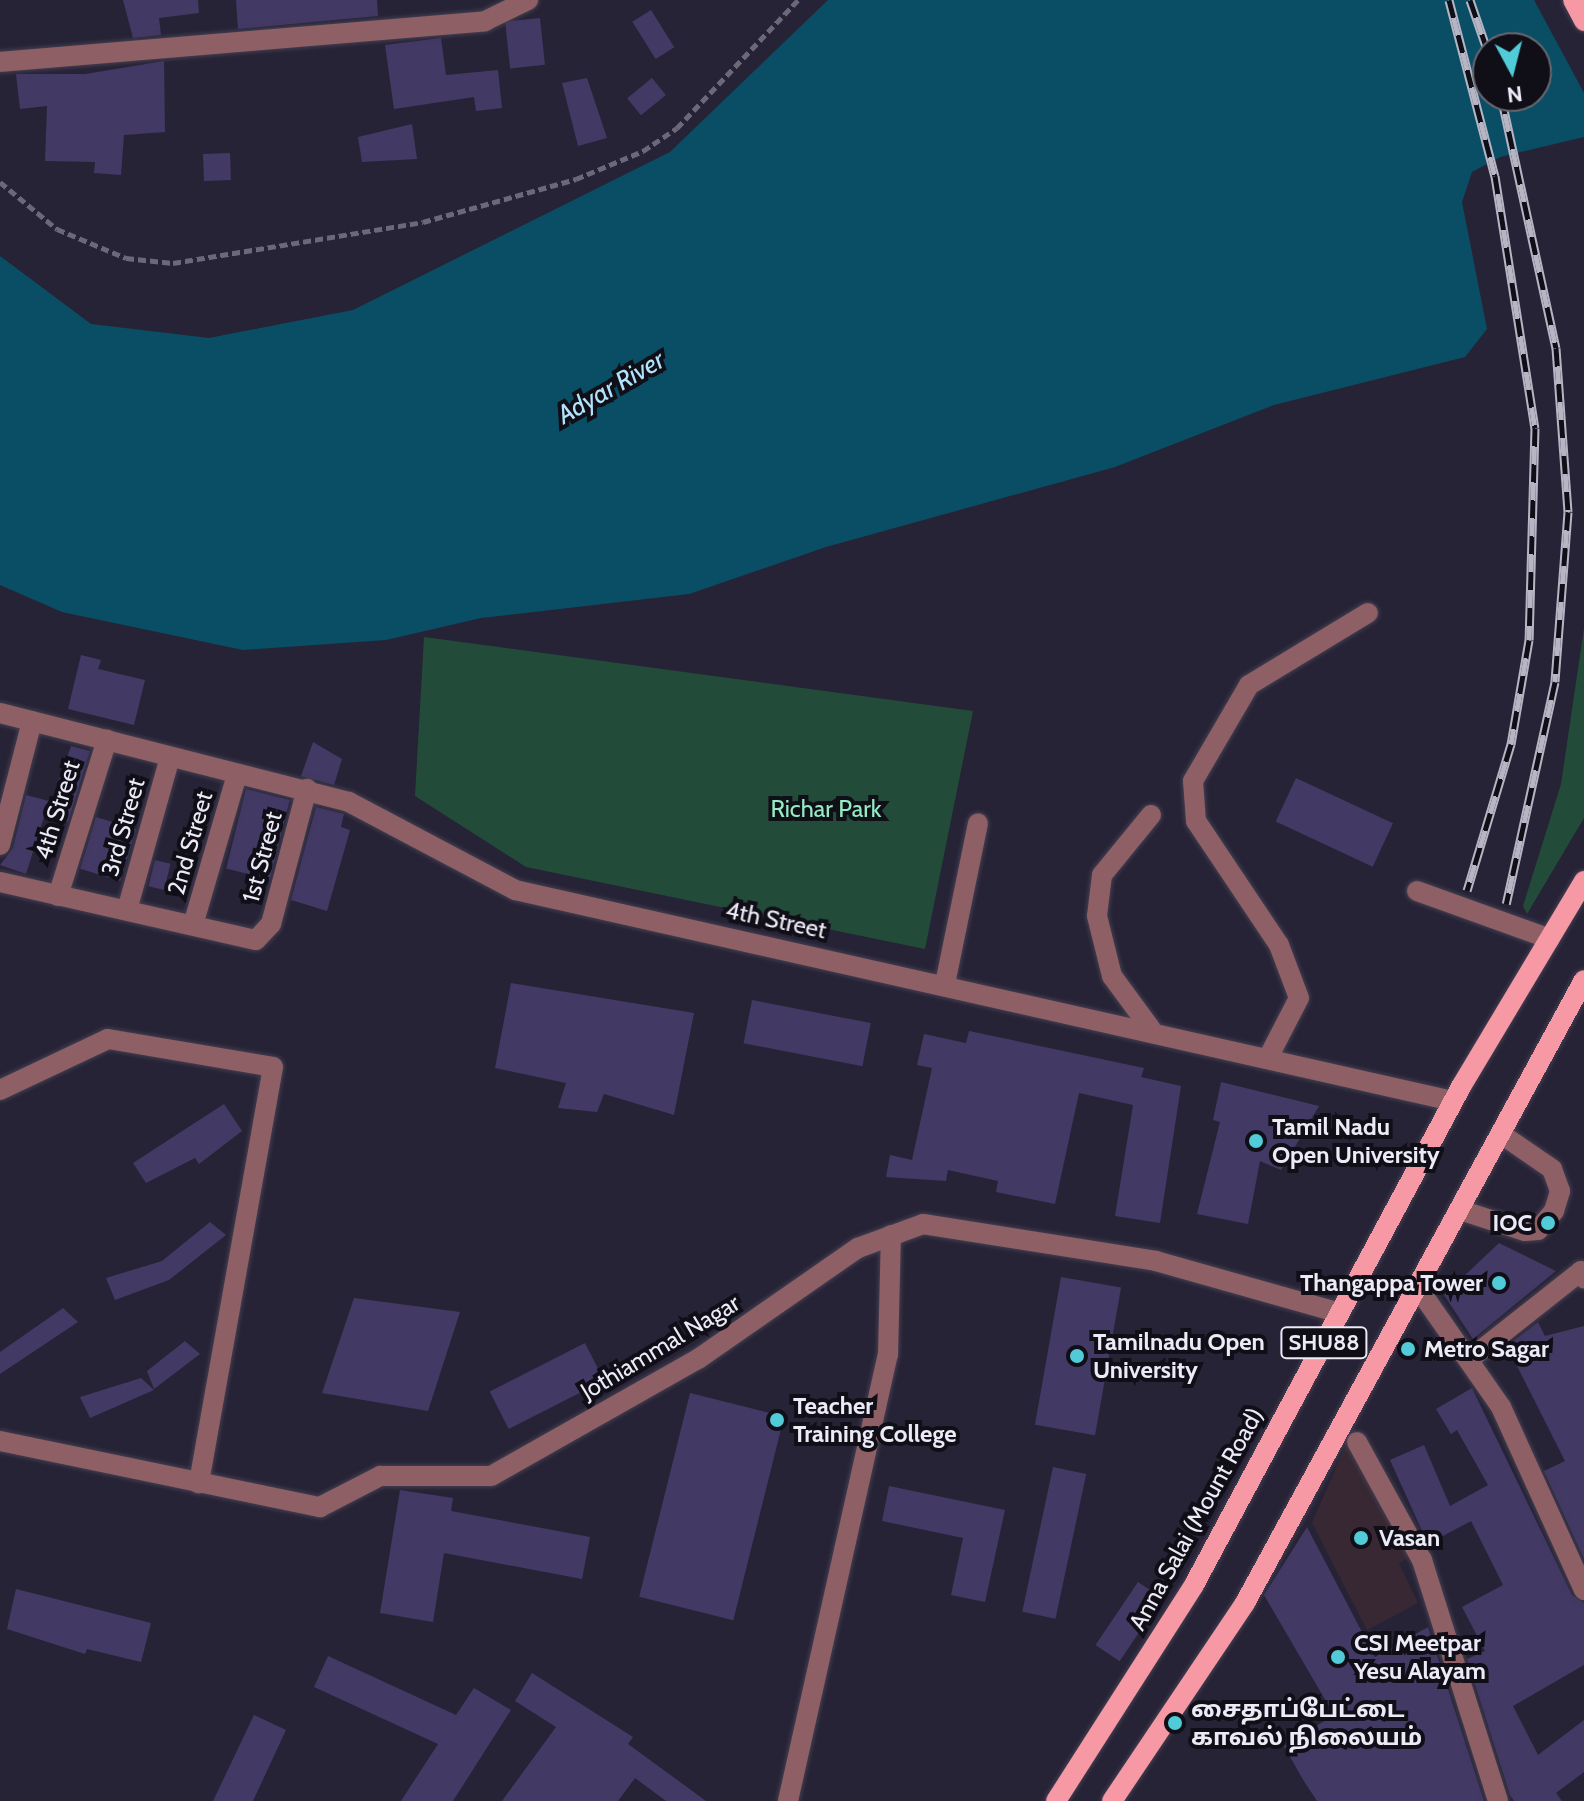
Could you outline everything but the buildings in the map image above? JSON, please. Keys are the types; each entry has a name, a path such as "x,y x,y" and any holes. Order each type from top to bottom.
{"main road":[{"path":"1573,0 1584,21"},
{"name":"Anna Salai (Mount Road)","path":"1056,1801 1194,1585 1453,1101 1584,881"},
{"name":"SHU88","path":"1112,1801 1245,1603 1584,980"}],"street":[{"path":"0,62 485,21 528,0"},
{"path":"1269,1056 1299,998 1279,945 1196,821 1193,781 1249,685 1368,613"},
{"name":"4th Street","path":"0,713 237,775 307,789 377,816 515,890 1151,1029 1453,1101"},
{"path":"0,845 32,721"},
{"name":"4th Street","path":"58,896 107,740"},
{"name":"3rd Street","path":"127,910 170,757"},
{"name":"2nd Street","path":"193,925 237,775"},
{"name":"1st Street","path":"193,925 264,937 307,789"},
{"path":"1151,815 1102,875 1097,916 1112,976 1151,1029"},
{"path":"945,984 978,823"},
{"path":"0,882 193,925"},
{"path":"1417,891 1550,939"},
{"path":"0,1091 108,1039 273,1067 199,1483"},
{"path":"1460,1210 1525,1231 1538,1230 1554,1211 1560,1191 1552,1169 1501,1134"},
{"name":"Jothiammal Nagar","path":"0,1441 320,1507 380,1476 491,1476 698,1359 858,1248 923,1224 1011,1233 1156,1261 1340,1313"},
{"path":"788,1801 888,1355 891,1235"},
{"path":"1471,1358 1581,1271 1584,1278"},
{"path":"1418,1288 1471,1358 1584,1590"},
{"path":"1357,1442 1422,1560 1498,1801"}],"path":[{"path":"0,182 57,229 126,258 173,263 423,222 576,179 643,151 677,128 798,0"}],"shaded area":[{"name":"Vasan","path":"1348,1440 1412,1556 1399,1563 1418,1603 1367,1630 1312,1523"}],"green space":[{"path":"1584,628 1584,818 1527,914 1523,906 1561,784"},
{"name":"Richar Park","path":"424,637 973,711 925,949 526,867 415,796"}],"water":[{"name":"Adyar River","path":"828,0 1567,0 1584,50 1584,137 1500,157 1472,172 1462,202 1487,329 1465,357 1274,405 1115,467 826,547 689,594 481,618 386,640 243,650 62,612 0,585 0,256 91,324 209,338 353,310 670,152"}],"pier":[{"path":"1534,0 1571,0 1584,40 1584,93 1552,32"}],"railway":[{"path":"1449,0 1495,176 1535,428 1529,640 1511,744 1467,891"},
{"path":"1470,0 1481,32"},
{"path":"1504,112 1556,348 1568,512 1555,682 1506,904"}],"place":[{"name":"Tamil Nadu Open University","path":"1256,1141"},
{"name":"IOC","path":"1548,1223"},
{"name":"Thangappa Tower","path":"1499,1283"},
{"name":"Metro Sagar","path":"1408,1349"},
{"name":"Tamilnadu Open University","path":"1077,1356"},
{"name":"Teacher Training College","path":"777,1420"},
{"name":"Vasan","path":"1361,1538"},
{"name":"CSI Meetpar Yesu Alayam","path":"1338,1657"},
{"name":"சைதாப்பேட்டை காவல் நிலையம்","path":"1175,1723"}]}
